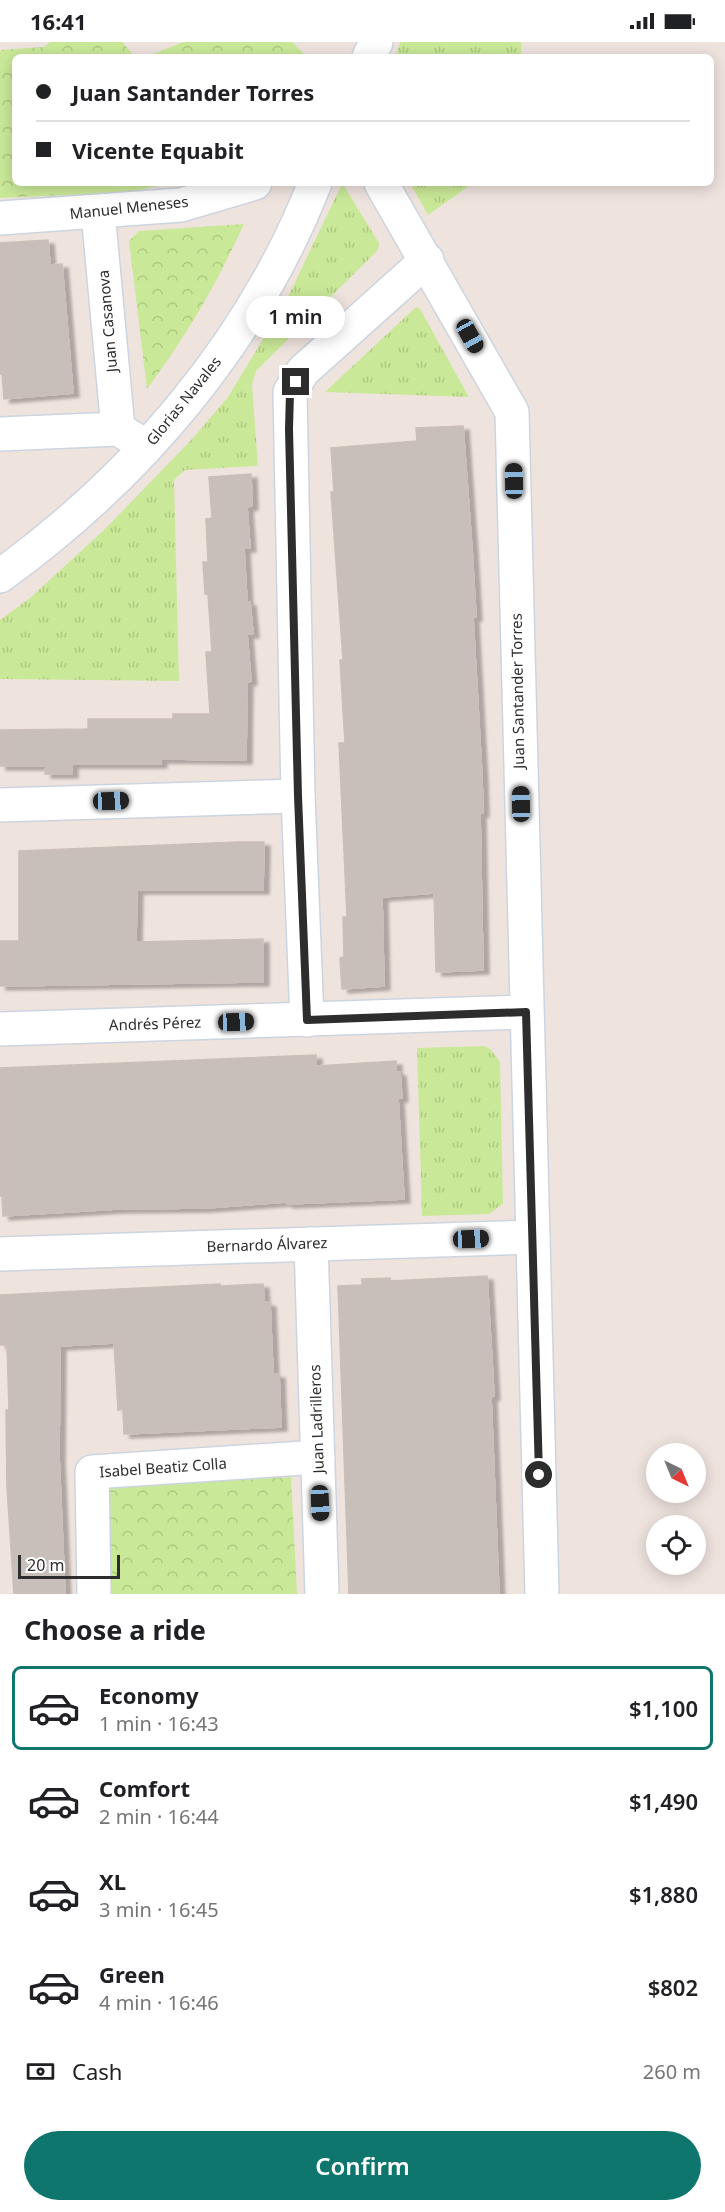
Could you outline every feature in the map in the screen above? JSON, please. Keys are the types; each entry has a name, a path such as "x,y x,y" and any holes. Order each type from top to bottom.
{"street":[{"name":"Manuel Meneses","path":"0,218 181,205 245,186"},
{"name":"Glorias Navales","path":"0,576 74,518 148,447 194,392 241,324 287,243 314,186"},
{"name":"Juan Santander Torres","path":"383,186 512,412 542,1594"},
{"name":"Juan Casanova","path":"98,212 118,429"},
{"path":"307,1020 298,796 290,392 303,371 427,260"},
{"path":"0,434 118,429 148,447"},
{"path":"0,806 298,796"},
{"name":"Andrés Pérez","path":"0,1029 526,1012"},
{"name":"Bernardo Álvarez","path":"0,1254 533,1237"},
{"name":"Juan Ladrilleros","path":"311,1244 322,1594"},
{"name":"Isabel Beatiz Colla","path":"94,1594 92,1472 318,1457"}],"green space":[{"path":"50,42 122,42 132,54 12,54 12,186 157,186 130,192 0,198 0,50 44,47"},
{"path":"183,42 292,42 304,54 153,54"},
{"path":"400,42 521,42 521,54 396,54"},
{"path":"341,186 344,186 379,243 378,250 256,371 252,385 258,466 185,470 174,480 179,681 0,679 0,620 30,598 105,529 194,437 228,397 285,303"},
{"path":"412,186 469,186 428,215"},
{"path":"244,224 200,309 147,389 129,241 139,231"},
{"path":"416,307 420,309 469,397 325,392"},
{"path":"485,1046 500,1062 503,1204 489,1214 422,1216 417,1048"},
{"path":"291,1477 297,1594 107,1594 102,1486"}],"building":[{"path":"48,240 50,265 62,264 73,393 4,399 2,374 0,374 0,243"},
{"path":"463,426 476,617 473,617 482,777 483,813 480,813 483,970 436,972 434,893 382,897 384,986 342,989 340,958 344,957 343,917 347,917 339,743 345,743 340,660 343,660 331,492 334,492 331,448 417,441 416,428"},
{"path":"251,474 252,506 247,507 250,548 244,548 247,602 250,602 253,634 247,634 251,681 247,682 246,760 161,759 161,764 72,764 72,774 45,774 46,766 0,766 0,730 88,729 88,719 173,719 173,714 210,714 206,652 212,652 203,562 208,562 206,519 212,518 209,477"},
{"path":"264,842 263,890 137,890 136,942 263,939 263,982 0,986 0,941 19,941 19,851"},
{"path":"316,1055 316,1066 396,1061 396,1072 400,1072 402,1098 398,1098 404,1199 287,1204 286,1202 206,1208 117,1209 3,1216 2,1196 0,1196 0,1068"},
{"path":"487,1276 494,1396 491,1397 499,1594 349,1594 338,1286 362,1285 362,1279 390,1278 390,1281"},
{"path":"220,1284 221,1286 263,1284 264,1302 270,1303 273,1374 279,1374 281,1427 124,1434 123,1409 118,1410 114,1343 60,1346 59,1456 65,1594 14,1594 7,1487 6,1410 9,1410 7,1345 0,1345 0,1295"}],"route":[{"path":"296,382 290,392 289,429 298,796 307,1020 526,1012 539,1475"}]}
